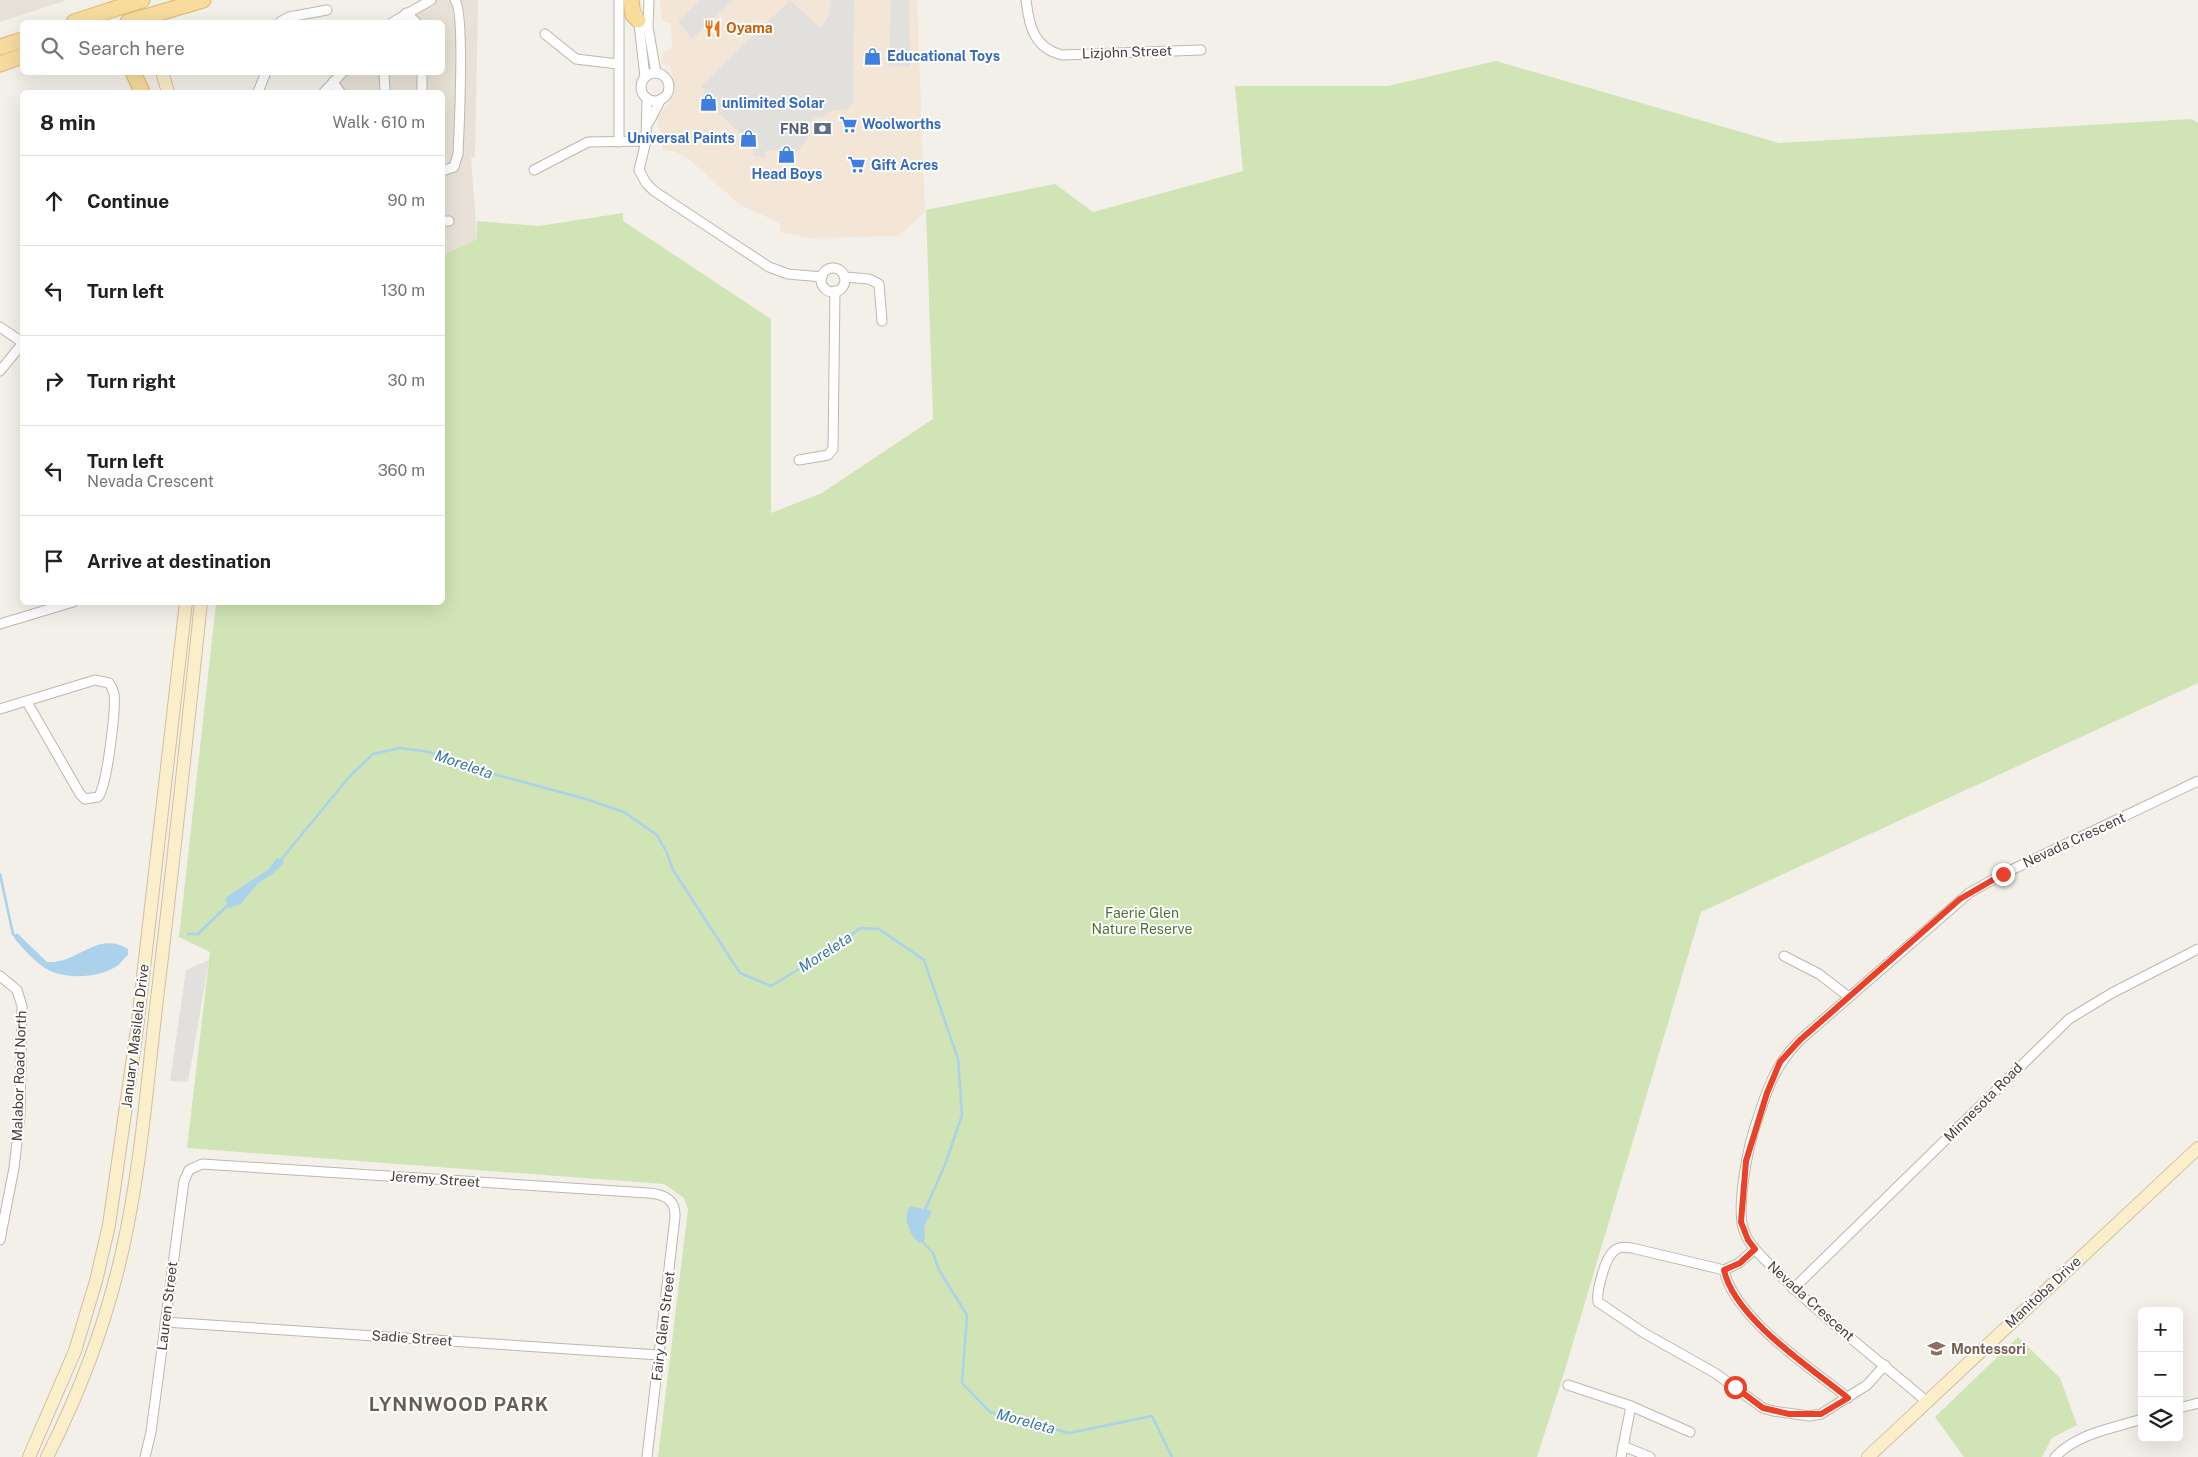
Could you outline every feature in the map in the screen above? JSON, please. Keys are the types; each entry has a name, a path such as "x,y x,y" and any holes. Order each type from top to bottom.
{"main road":[{"path":"80,20 140,1 144,20 203,0"},
{"path":"169,20 208,0"},
{"path":"631,0 633,15 638,20"},
{"path":"122,6 126,20"},
{"path":"0,47 20,41"},
{"path":"0,64 20,57"},
{"path":"134,75 142,90"},
{"path":"140,75 143,90"},
{"path":"163,75 167,90"},
{"name":"January Masilela Drive","path":"29,1457 75,1351 96,1281 109,1226 137,1029 186,605"},
{"name":"January Masilela Drive","path":"47,1457 68,1415 94,1350 116,1277 131,1204 176,838 201,605"},
{"name":"Manitoba Drive","path":"1868,1457 2198,1148"}],"street":[{"path":"396,20 431,0"},
{"path":"445,171 454,167 458,154 460,35 459,4 455,0"},
{"path":"619,0 619,142"},
{"path":"638,0 638,20 645,77 642,91 647,98 646,141 639,170 646,183 654,191 769,267 788,274 822,277"},
{"path":"649,0 648,27 656,73"},
{"name":"Lizjohn Street","path":"1026,0 1028,23 1033,34 1043,47 1062,55 1201,50"},
{"path":"284,20 289,17 327,10"},
{"path":"406,13 414,20"},
{"path":"545,34 576,58 618,64"},
{"path":"645,77 656,73 664,76 668,82 667,93 647,124"},
{"path":"259,90 265,75"},
{"path":"326,90 340,75"},
{"path":"384,75 384,90"},
{"path":"422,75 422,90"},
{"path":"333,82 339,90"},
{"path":"647,98 662,99"},
{"path":"534,170 584,143 646,141"},
{"path":"834,268 841,271 845,277 842,288 835,291 824,287 822,277 826,270 834,268"},
{"path":"845,277 869,279 879,284 882,321"},
{"path":"799,460 828,455 833,449 835,291"},
{"path":"0,327 20,342"},
{"path":"0,371 20,346"},
{"path":"0,624 63,605"},
{"path":"0,709 95,680 104,681 111,686 114,695 113,712 104,785 98,797 86,798 80,794 27,702"},
{"name":"Nevada Crescent","path":"1926,1401 1793,1289 1755,1249 1743,1229 1742,1209 1748,1149 1775,1070 1787,1053 1960,899 1982,884 2198,781"},
{"name":"Minnesota Road","path":"1793,1289 2069,1019 2112,993 2198,949"},
{"path":"1784,956 1819,974 1849,997"},
{"name":"Malabor Road North","path":"0,1240 14,1168 22,1094 22,1000 17,990 2,977"},
{"name":"Jeremy Street","path":"202,1164 648,1193 666,1198"},
{"name":"Lauren Street","path":"146,1456 151,1432 184,1177 191,1168 202,1164"},
{"name":"Fairy Glen Street","path":"647,1457 675,1217 674,1206 666,1198"},
{"path":"1755,1249 1740,1263 1724,1270 1632,1248 1619,1248 1611,1254 1597,1292 1598,1302 1644,1333 1715,1373 1763,1408 1789,1414 1814,1416 1848,1398 1876,1378 1885,1365"},
{"path":"1724,1270 1728,1286 1743,1308 1779,1343 1848,1398"},
{"name":"Sadie Street","path":"165,1322 659,1355"},
{"path":"1568,1385 1631,1406 1690,1432"},
{"path":"2183,1407 2198,1403"},
{"path":"1621,1457 1631,1406"},
{"path":"2055,1457 2066,1446 2080,1438 2138,1420"},
{"path":"1623,1446 1650,1457"}],"shaded area":[{"path":"0,0 67,0 0,22"},
{"path":"423,0 478,0 475,157 471,158 477,239 445,254 445,90 318,90 333,75 445,75 445,20 392,20"},
{"path":"660,0 917,0 925,212 899,236 809,238 781,232 779,223 739,204 690,160 674,151 663,151 662,133 658,126 657,117 674,96 671,67 662,64 661,58 664,52 672,49 671,24 664,22 661,14"},
{"path":"700,0 733,0 692,39 678,21"},
{"path":"790,0 820,28 829,16 830,0 854,0 853,102 846,110 832,110 822,118 817,116 803,130 809,137 790,159 781,150 765,151 765,158 753,156 753,146 702,97 705,90 701,86"},
{"path":"891,0 909,0 910,67 889,66"},
{"path":"209,960 188,1082 170,1081 186,970"}],"green space":[{"name":"Faerie Glen Nature Reserve","path":"1496,61 1779,143 2192,119 2198,123 2198,683 1701,912 1564,1373 1537,1457 658,1457 688,1209 684,1198 664,1184 187,1148 210,952 179,937 216,605 445,605 445,254 477,239 477,221 539,226 623,213 623,221 771,319 771,513 822,493 933,419 926,210 1055,184 1093,212 1243,171 1235,86 1388,86"},
{"path":"2018,1337 2060,1378 2077,1425 2052,1438 2042,1457 1964,1457 1935,1417"}],"water":[{"path":"277,858 284,862 274,873 258,883 241,904 229,908 225,898 269,869"},
{"path":"17,933 47,962 68,958 97,945 107,943 117,944 128,949 128,955 117,966 109,970 90,975 69,976 50,971 42,966 14,938"},
{"path":"910,1206 932,1211 924,1227 925,1240 919,1243 908,1226 907,1216"}],"waterway":[{"name":"Moreleta","path":"279,862 350,776 373,754 400,748 429,752 475,769 586,799 624,812 657,835 667,853 673,870 740,973 771,986 831,950 860,928 879,929 924,960 958,1059 962,1115 945,1165 925,1210"},
{"name":"Moreleta","path":"0,874 13,934 18,938"},
{"name":"Moreleta","path":"188,934 198,934 229,904"},
{"name":"Moreleta","path":"920,1239 933,1253 939,1270 967,1315 962,1383 990,1412 1069,1433 1152,1416 1172,1457"}],"place":[{"name":"Oyama","path":"712,28"},
{"name":"Educational Toys","path":"873,56"},
{"name":"unlimited Solar","path":"708,103"},
{"name":"Woolworths","path":"848,124"},
{"name":"FNB","path":"823,129"},
{"name":"Universal Paints","path":"749,138"},
{"name":"Head Boys","path":"787,154"},
{"name":"Gift Acres","path":"857,165"},
{"name":"Montessori","path":"1937,1349"}],"district":[{"name":"LYNNWOOD PARK","path":"459,1404"}],"route":[{"path":"1735,1387 1763,1408 1773,1412 1808,1416 1828,1411 1848,1398 1766,1331 1738,1302 1728,1286 1725,1276 1724,1270 1740,1263 1755,1249 1748,1240 1741,1222 1746,1161 1748,1149 1775,1070 1787,1053 1800,1040 1960,899 1982,884 2003,874"}]}
